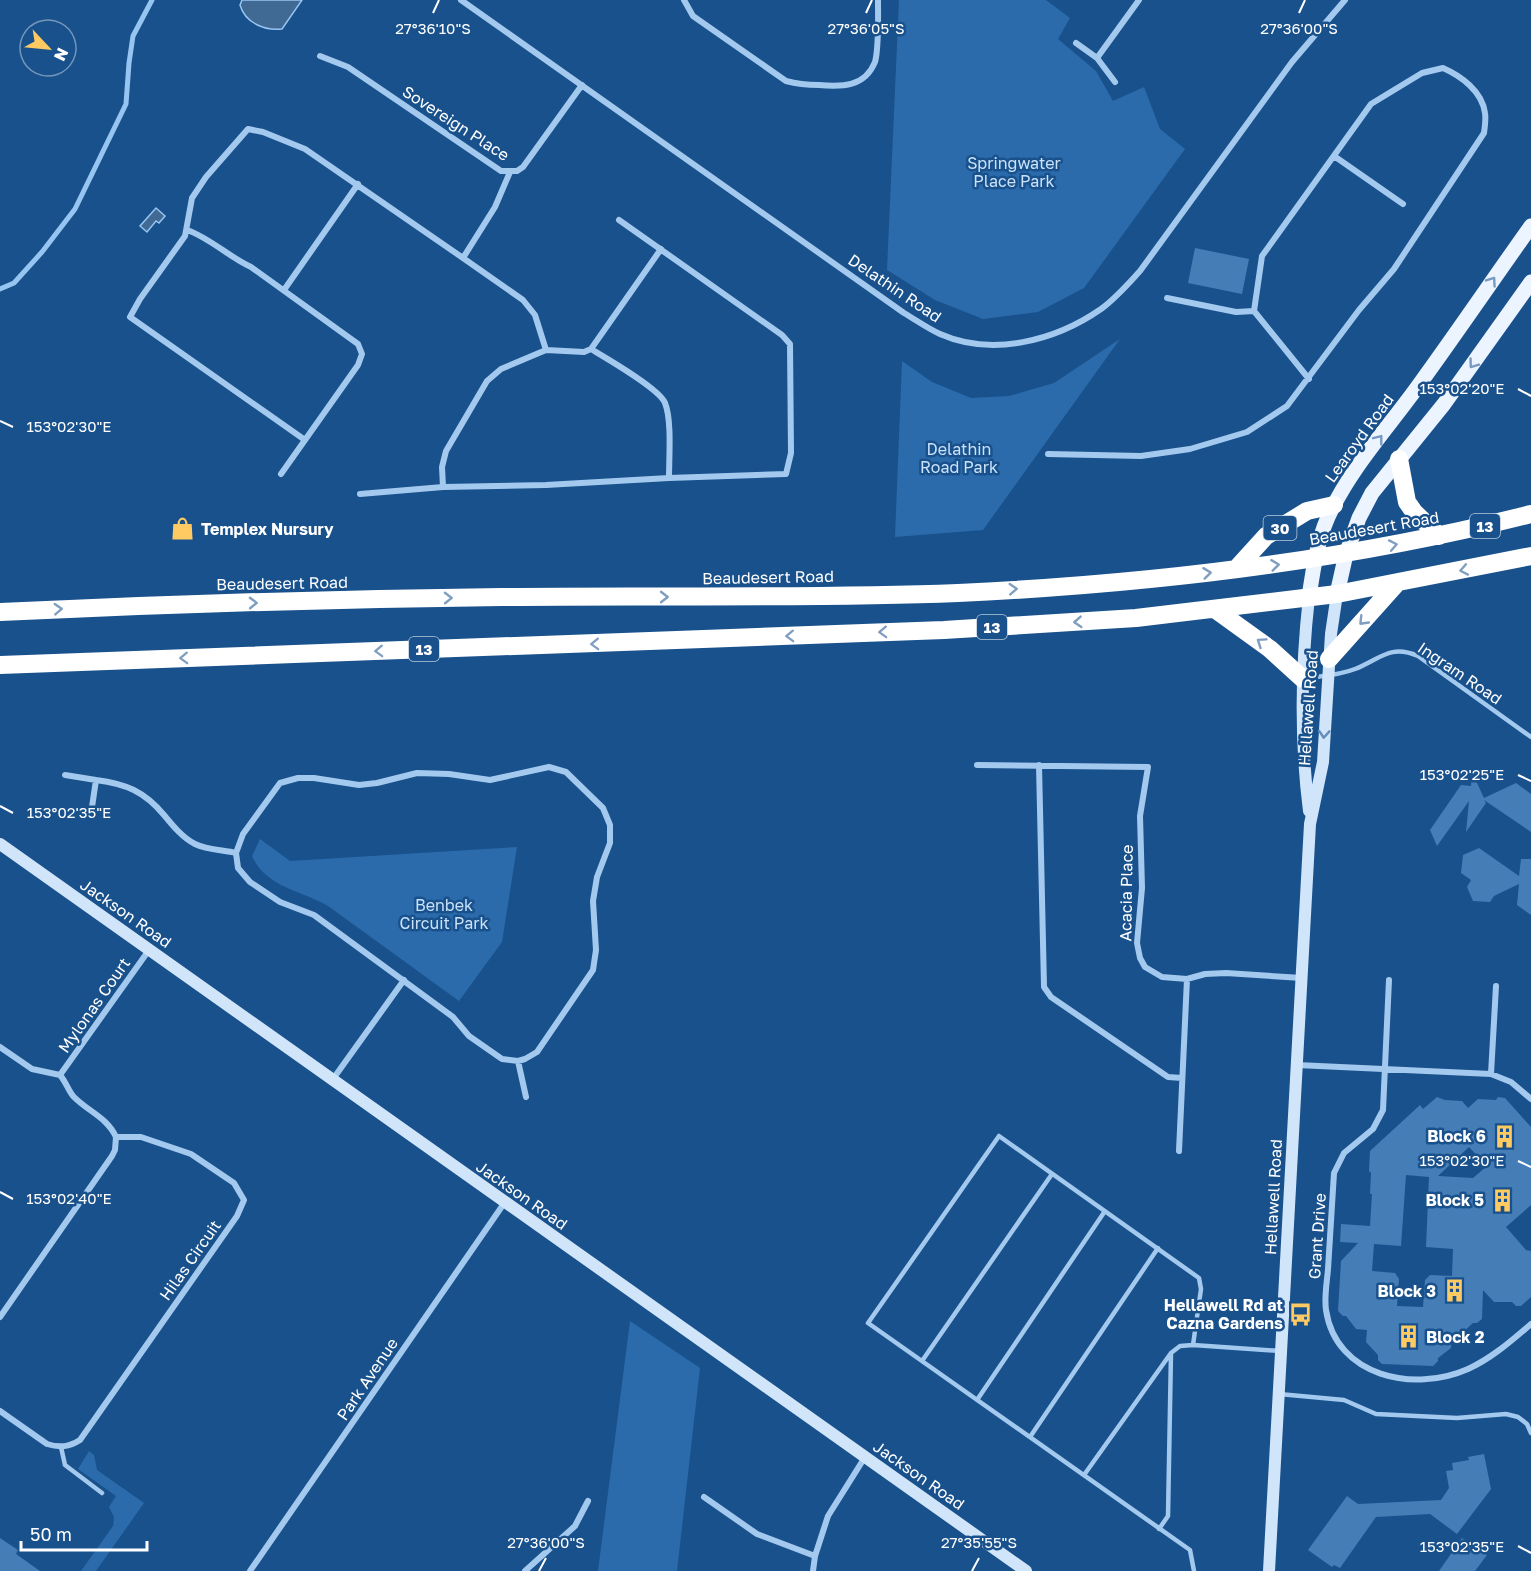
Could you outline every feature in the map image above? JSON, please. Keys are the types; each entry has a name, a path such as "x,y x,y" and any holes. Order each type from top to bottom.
{"highway":[{"path":"1399,459 1407,502 1439,536"},
{"name":"30","path":"1236,569 1266,536 1307,511 1334,505"},
{"name":"Beaudesert Road","path":"0,612 108,606 492,597 751,597 955,593 1152,580 1315,559 1439,536 1531,514"},
{"name":"13","path":"0,665 955,630 1136,618 1337,594 1531,556"},
{"path":"1328,667 1397,583"},
{"path":"1216,609 1270,649 1302,679"}],"main road":[{"name":"Learoyd Road","path":"1309,597 1315,559 1334,505 1363,458 1408,400 1531,226"},
{"path":"1337,594 1347,554 1365,505 1444,404 1531,282"}],"street":[{"name":"Delathin Road","path":"461,0 904,313 940,334 965,342 993,345 1020,344 1074,326 1102,308 1123,290 1140,271 1292,62 1345,0"},
{"path":"684,0 693,16 786,81 796,84 843,87 861,80 869,73 875,60 878,0"},
{"path":"1097,58 1139,0"},
{"path":"1076,43 1097,58 1114,82"},
{"name":"Sovereign Place","path":"320,56 348,67 501,171 510,172 523,167 582,85"},
{"path":"1048,454 1141,456 1190,449 1247,432 1287,406 1309,379 1359,310 1401,259 1484,133 1486,113 1479,94 1456,74 1443,68 1422,73 1371,104 1262,256 1254,311 1309,379"},
{"path":"305,440 130,317 140,299 185,236 192,198 206,177 248,129 263,132 305,149 523,300 535,315 546,350"},
{"path":"1334,156 1403,204"},
{"path":"463,258 495,207 510,172"},
{"path":"284,290 358,184"},
{"path":"360,494 443,487 546,486 669,478 786,474 791,453 790,345 782,335 619,220"},
{"path":"187,230 251,267 284,290 358,344 362,354 358,365 281,474"},
{"path":"443,487 442,467 446,451 487,381 501,369 546,350 584,352 591,349 661,249"},
{"path":"1167,298 1236,312 1254,311"},
{"path":"591,349 656,391 665,401 668,415 669,478"},
{"name":"Hellawell Road","path":"1269,1571 1310,824 1323,762 1328,667 1337,594"},
{"name":"Hellawell Road","path":"1309,597 1302,679 1302,758 1310,824"},
{"path":"976,765 1039,765 1044,987 1051,998 1168,1077 1182,1078"},
{"name":"Acacia Place","path":"1039,765 1148,766 1140,816 1142,888 1137,943 1145,967 1162,977 1187,979 1205,974 1226,973 1303,978"},
{"path":"549,767 566,772 603,808 610,825 610,843 597,877 593,900 596,950 593,970 537,1052 518,1061 502,1059 469,1036 453,1017 314,915 280,902 250,882 238,868 236,853 243,834 280,783 298,778 314,778 359,785 417,773 449,774 490,780 549,767"},
{"path":"65,775 120,783 137,790 162,813 174,828 195,844 236,853"},
{"path":"92,807 96,780"},
{"name":"Jackson Road","path":"0,844 1026,1571"},
{"name":"Mylonas Court","path":"60,1075 149,950"},
{"path":"1179,1151 1187,979"},
{"path":"333,1080 404,980"},
{"name":"Grant Drive","path":"1389,980 1383,1110 1373,1129 1344,1153 1334,1173 1325,1309 1333,1336 1347,1355 1364,1368 1385,1376 1418,1379 1466,1370 1493,1356 1531,1324"},
{"path":"1491,1074 1496,986"},
{"path":"0,1047 32,1069 60,1075 71,1094 105,1120 116,1137 112,1156 0,1317"},
{"path":"518,1061 526,1097"},
{"path":"1297,1065 1491,1074 1511,1082 1531,1099"},
{"name":"Hilas Circuit","path":"61,1447 68,1447 80,1440 237,1216 244,1200 234,1183 192,1154 141,1137 116,1137"},
{"name":"Park Avenue","path":"250,1571 505,1202"},
{"path":"0,1412 47,1444 61,1447"},
{"path":"813,1571 815,1556 828,1516 865,1457"},
{"path":"704,1497 757,1534 815,1556"},
{"path":"525,1571 575,1526 588,1501"}],"lane":[{"name":"Ingram Road","path":"1302,679 1328,667 1354,670 1389,652 1406,651 1418,656 1531,737"},
{"path":"1193,1345 1200,1289 1199,1278 999,1136 868,1323 1190,1550 1194,1571"},
{"path":"922,1361 1052,1174"},
{"path":"976,1400 1105,1211"},
{"path":"1030,1437 1158,1248"},
{"path":"1084,1475 1171,1353 1180,1346 1281,1351"},
{"path":"1159,1529 1168,1516 1171,1353"},
{"path":"1279,1394 1344,1401 1376,1414 1457,1418 1506,1414 1518,1417 1527,1424 1531,1433"},
{"path":"61,1447 65,1465 102,1493"}],"green space":[{"name":"Springwater Place Park","path":"899,0 1046,0 1070,18 1058,39 1096,71 1113,101 1144,87 1160,129 1185,149 1084,288 1038,312 983,319 935,300 887,270"},
{"name":"Delathin Road Park","path":"1120,339 983,530 895,537 902,361 932,382 971,398 1009,396 1054,383"},
{"name":"Benbek Circuit Park","path":"260,839 290,861 517,847 502,942 459,1001 328,906 275,882 266,875 252,856"},
{"path":"630,1321 700,1368 677,1571 598,1571"},
{"path":"89,1451 94,1455 97,1470 144,1503 96,1571 81,1571 113,1526 114,1517 109,1507 116,1496 78,1469"}],"shaded area":[{"path":"242,0 302,0 282,29 269,29 246,17 240,5"},
{"path":"156,208 165,216 159,223 156,221 147,232 140,226"}],"building":[{"path":"1195,248 1249,259 1242,294 1188,283"},
{"path":"1472,772 1484,798 1516,783 1531,794 1531,832 1484,800 1486,803 1466,832 1469,801 1437,846 1430,830 1461,785 1471,786"},
{"path":"1479,848 1519,876 1521,859 1531,859 1531,915 1517,905 1519,884 1494,896 1490,902 1473,901 1467,887 1471,880 1461,873 1463,855"},
{"path":"1437,1097 1462,1101 1468,1108 1478,1099 1505,1098 1531,1127 1531,1205 1506,1227 1526,1250 1531,1251 1531,1297 1521,1306 1516,1306 1512,1302 1494,1302 1483,1290 1482,1319 1473,1323 1460,1335 1452,1334 1451,1348 1438,1358 1433,1366 1382,1364 1378,1360 1378,1355 1366,1342 1367,1330 1356,1329 1346,1316 1338,1311 1341,1261 1358,1243 1340,1242 1341,1224 1370,1226 1372,1194 1370,1194 1370,1151 1420,1105 1423,1109","holes":["1469,1147 1487,1166 1473,1178 1438,1176","1406,1175 1429,1177 1426,1247 1453,1249 1452,1276 1430,1275 1425,1280 1423,1307 1397,1306 1399,1279 1395,1273 1372,1271 1374,1244 1401,1246"]},
{"path":"1484,1454 1491,1489 1457,1534 1430,1514 1376,1517 1340,1568 1334,1565 1332,1567 1308,1550 1347,1496 1358,1504 1441,1500 1449,1488 1446,1471 1453,1470 1452,1463"},
{"path":"0,1538 18,1550 16,1554 40,1571 0,1571"},
{"path":"1462,1538 1487,1555 1475,1571 1439,1571"}],"waterway":[{"path":"0,289 14,283 42,252 75,209 126,104 133,36 152,0"}],"place":[{"name":"Templex Nursury","path":"183,529"},
{"name":"Block 6","path":"1504,1136"},
{"name":"Block 5","path":"1502,1200"},
{"name":"Block 3","path":"1454,1291"},
{"name":"Hellawell Rd at Cazna Gardens","path":"1301,1314"},
{"name":"Block 2","path":"1408,1337"}]}
